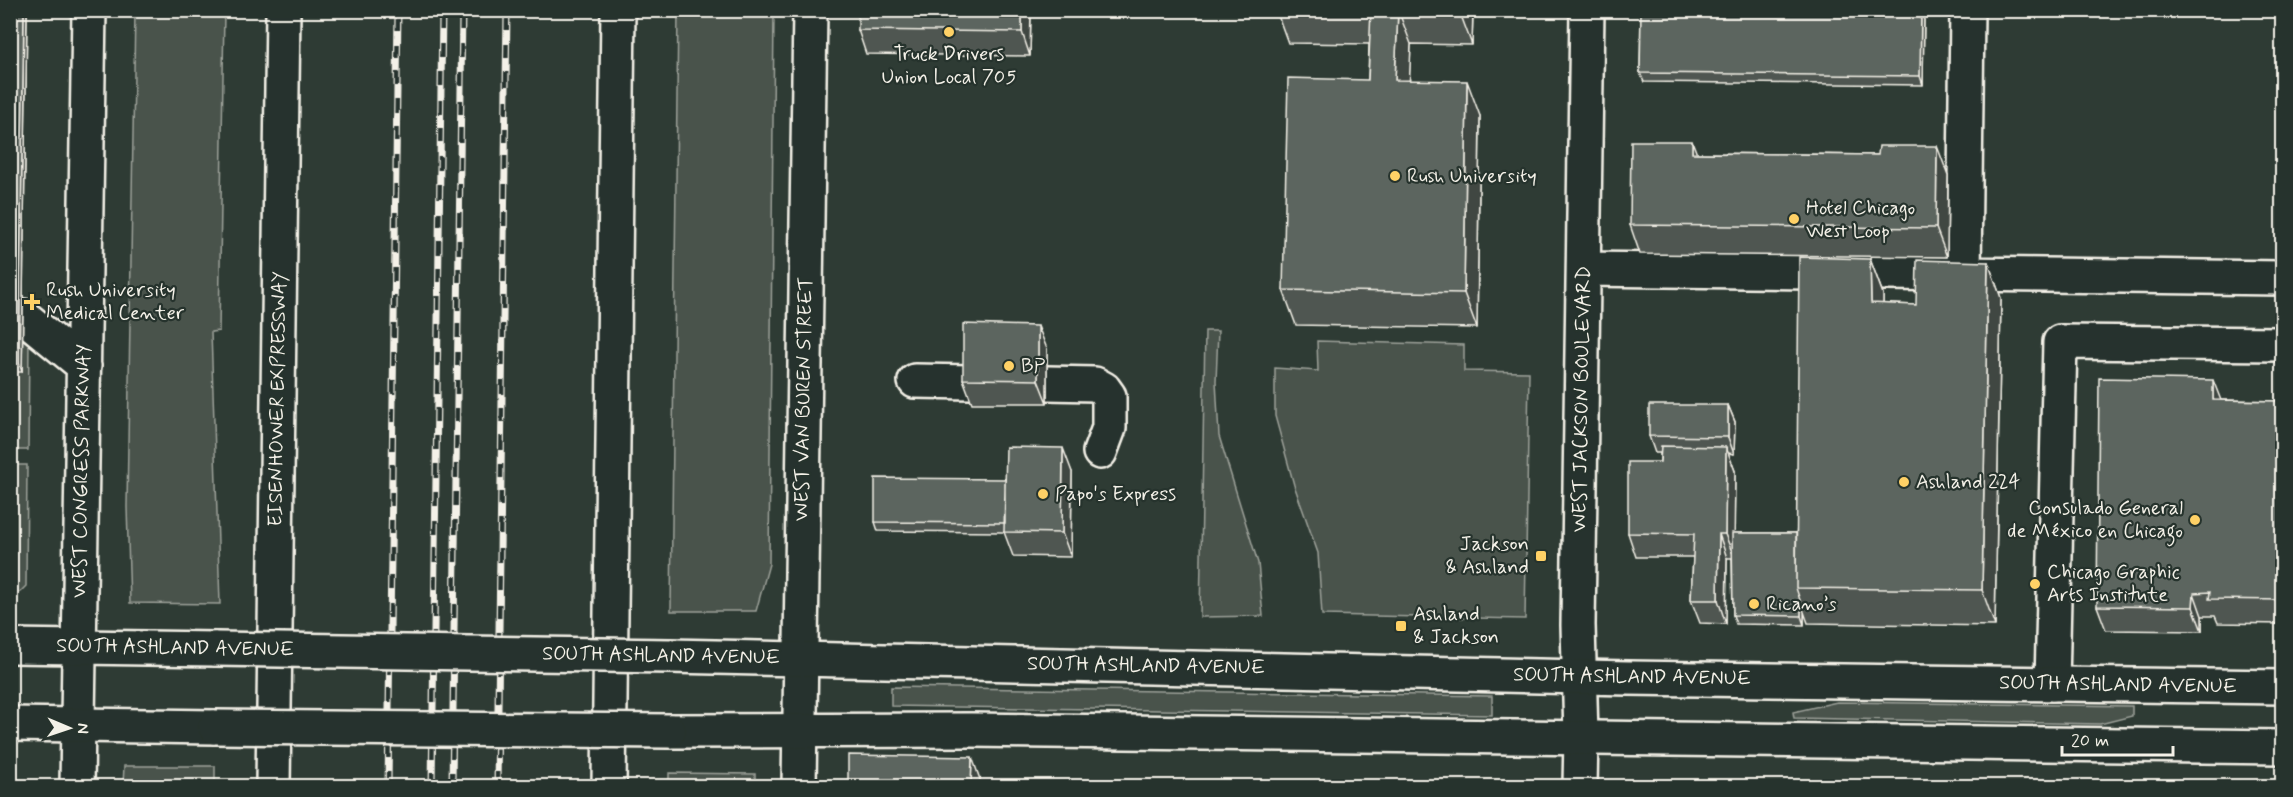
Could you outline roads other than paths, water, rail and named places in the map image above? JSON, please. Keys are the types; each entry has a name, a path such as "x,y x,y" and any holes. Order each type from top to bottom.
{"main road":[{"name":"WEST CONGRESS PARKWAY","path":"77,786 89,10"},
{"name":"EISENHOWER EXPRESSWAY","path":"273,786 283,10"},
{"path":"609,786 618,10"},
{"name":"WEST VAN BUREN STREET","path":"799,786 810,10"},
{"name":"WEST JACKSON BOULEVARD","path":"1580,786 1581,737 1578,677 1587,10"},
{"path":"1964,274 1967,10"},
{"path":"1584,269 2283,278"},
{"path":"23,316 84,366"},
{"path":"2052,684 2060,342 2283,344"},
{"path":"915,381 972,382"},
{"path":"1047,383 1095,384 1104,389 1109,396 1109,428 1100,452"},
{"name":"SOUTH ASHLAND AVENUE","path":"10,646 670,656 1578,677 2283,687"},
{"path":"10,724 215,728 669,731 971,730 2283,747"}],"railway":[{"path":"388,786 398,10"},
{"path":"432,786 442,10"},
{"path":"452,786 462,10"},
{"path":"497,786 507,10"}],"place":[{"name":"Truck Drivers Union Local 705","path":"949,32"},
{"name":"Rush University","path":"1395,176"},
{"name":"Hotel Chicago West Loop","path":"1794,219"},
{"name":"Rush University Medical Center","path":"32,302"},
{"name":"BP","path":"1009,366"},
{"name":"Ashland 224","path":"1904,482"},
{"name":"Papo's Express","path":"1043,494"},
{"name":"Consulado General de México en Chicago","path":"2195,520"},
{"name":"Jackson & Ashland","path":"1541,556"},
{"name":"Chicago Graphic Arts Institute","path":"2035,584"},
{"name":"Ricano’s","path":"1754,604"},
{"name":"Ashland & Jackson","path":"1401,626"}]}
